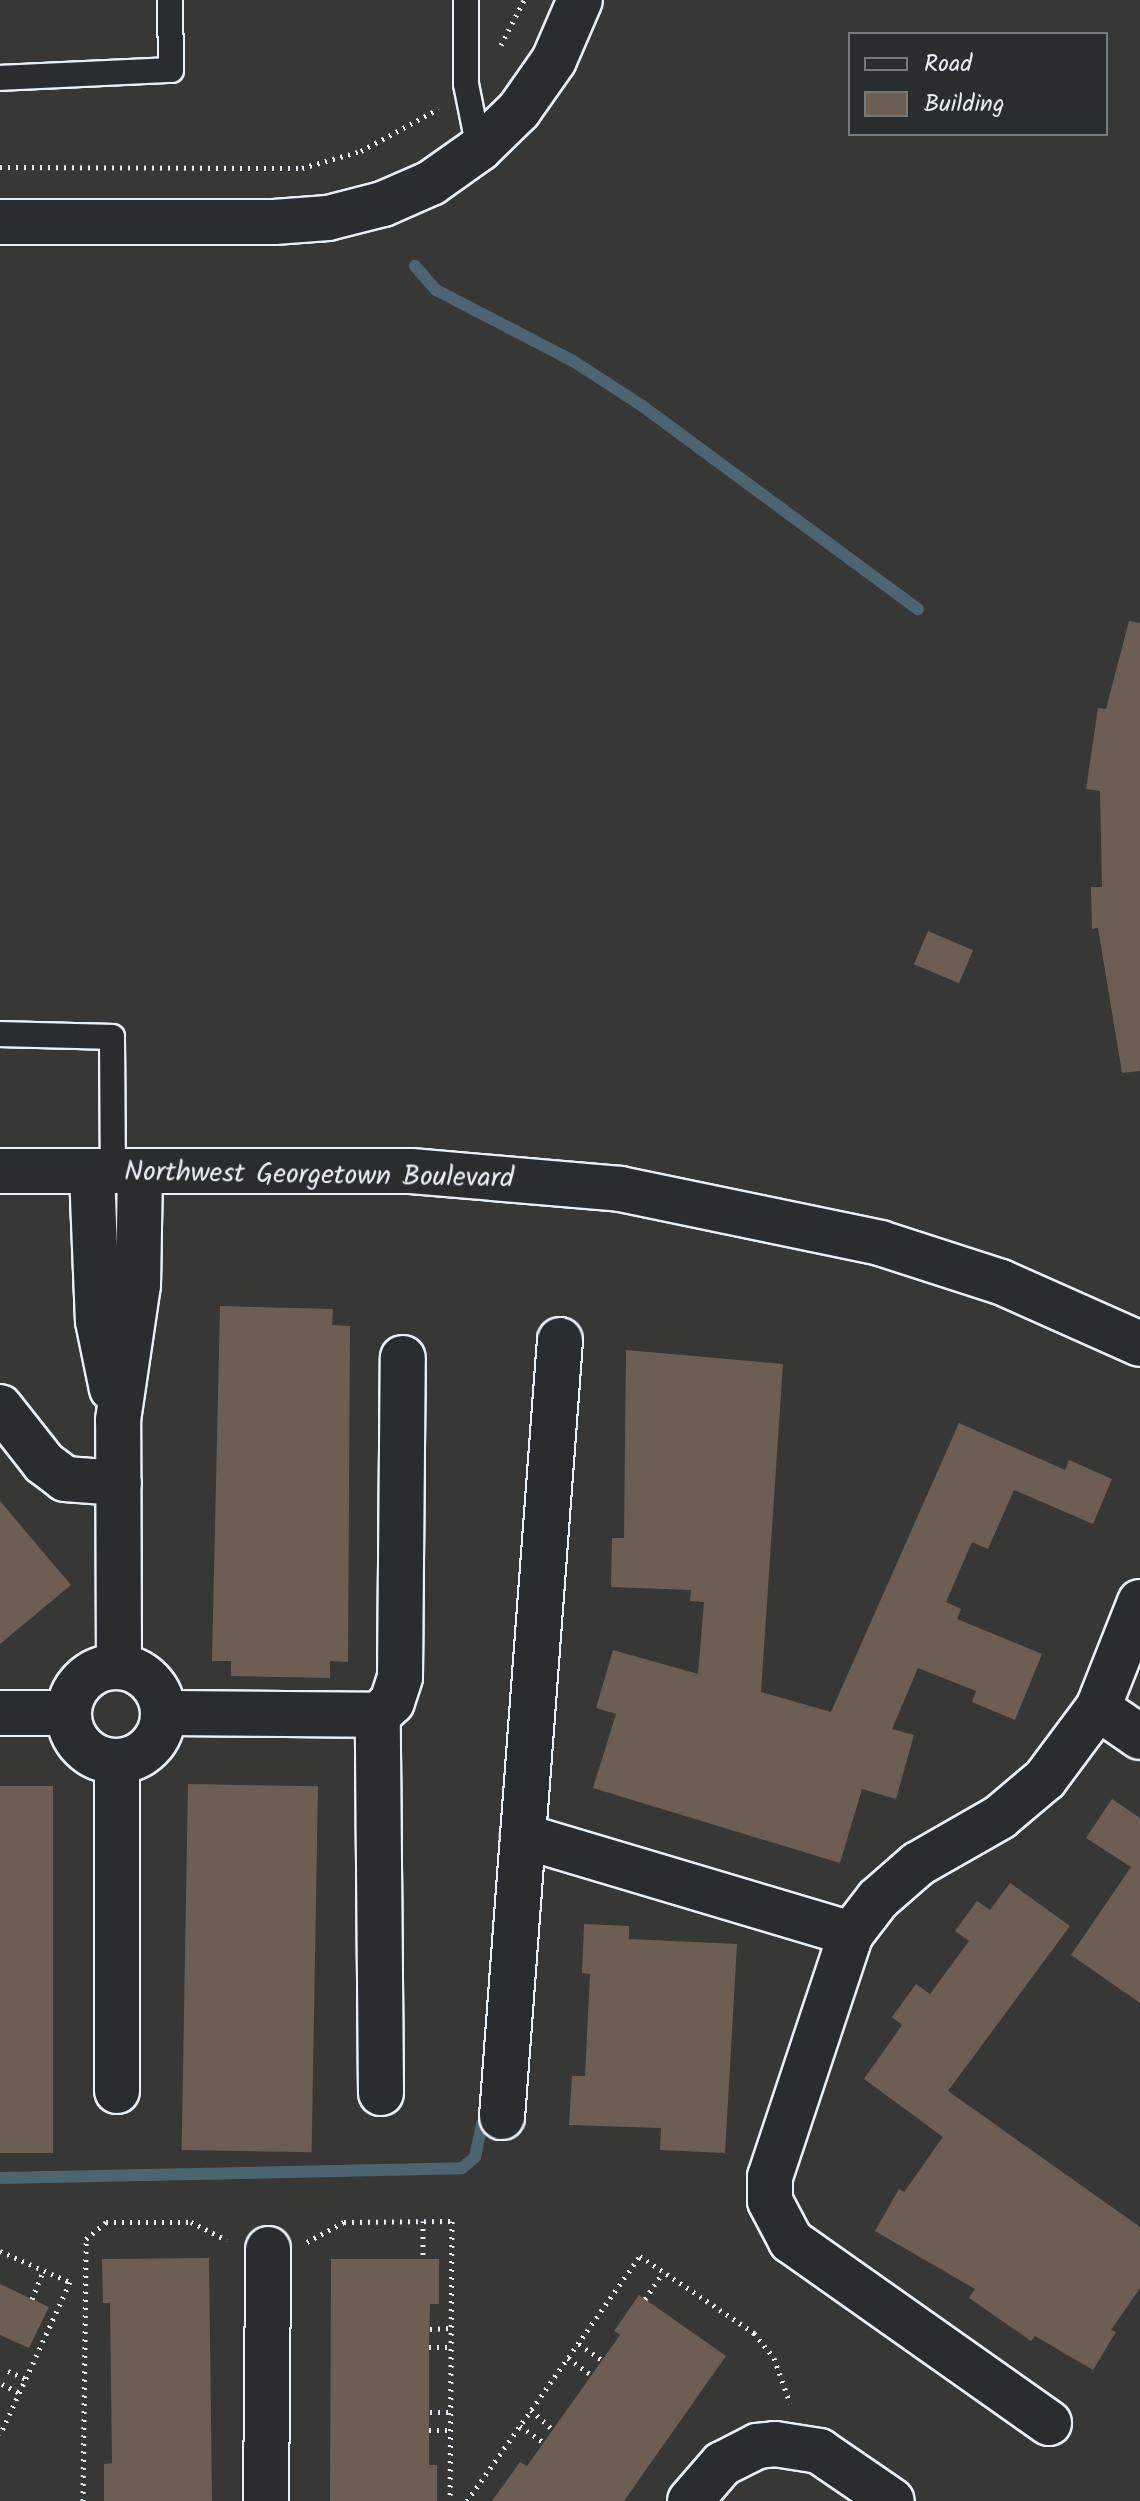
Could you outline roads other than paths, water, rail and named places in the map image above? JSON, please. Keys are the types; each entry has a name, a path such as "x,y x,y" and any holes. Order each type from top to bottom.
{"street":[{"path":"0,222 274,222 328,218 383,204 431,183 479,149 519,110 554,60 580,0"},
{"name":"Northwest Georgetown Boulevard","path":"0,1171 411,1171 620,1189 880,1243 1001,1282 1140,1344"},
{"path":"115,1173 138,1285 118,1420 119,1667"},
{"path":"502,2117 560,1340"},
{"path":"164,1713 378,1715 392,1702 400,1677 403,1358"},
{"path":"0,1407 44,1463 65,1479 119,1483"},
{"path":"1049,2423 791,2241 777,2222 770,2177 851,1934 878,1899 918,1864 1000,1817 1045,1779 1098,1708 1140,1602"},
{"path":"119,1667 147,1678 160,1696 164,1713 157,1739 142,1754 117,1761 84,1747 73,1732 69,1713 76,1689 90,1674 119,1667"},
{"path":"1098,1708 1140,1737"},
{"path":"0,1713 69,1713"},
{"path":"378,1715 381,2093"},
{"path":"117,1761 117,2091"},
{"path":"523,1836 851,1934"},
{"path":"266,2501 268,2249"},
{"path":"690,2501 706,2477 739,2453 791,2445 832,2458 892,2501"}],"lane":[{"path":"0,78 171,70 170,0"},
{"path":"466,0 466,84 479,149"},
{"path":"0,1034 112,1037 115,1173"}],"waterway":[{"path":"415,266 436,290 573,361 641,405 918,609"},
{"path":"0,2178 462,2168 475,2157 482,2124"}]}
